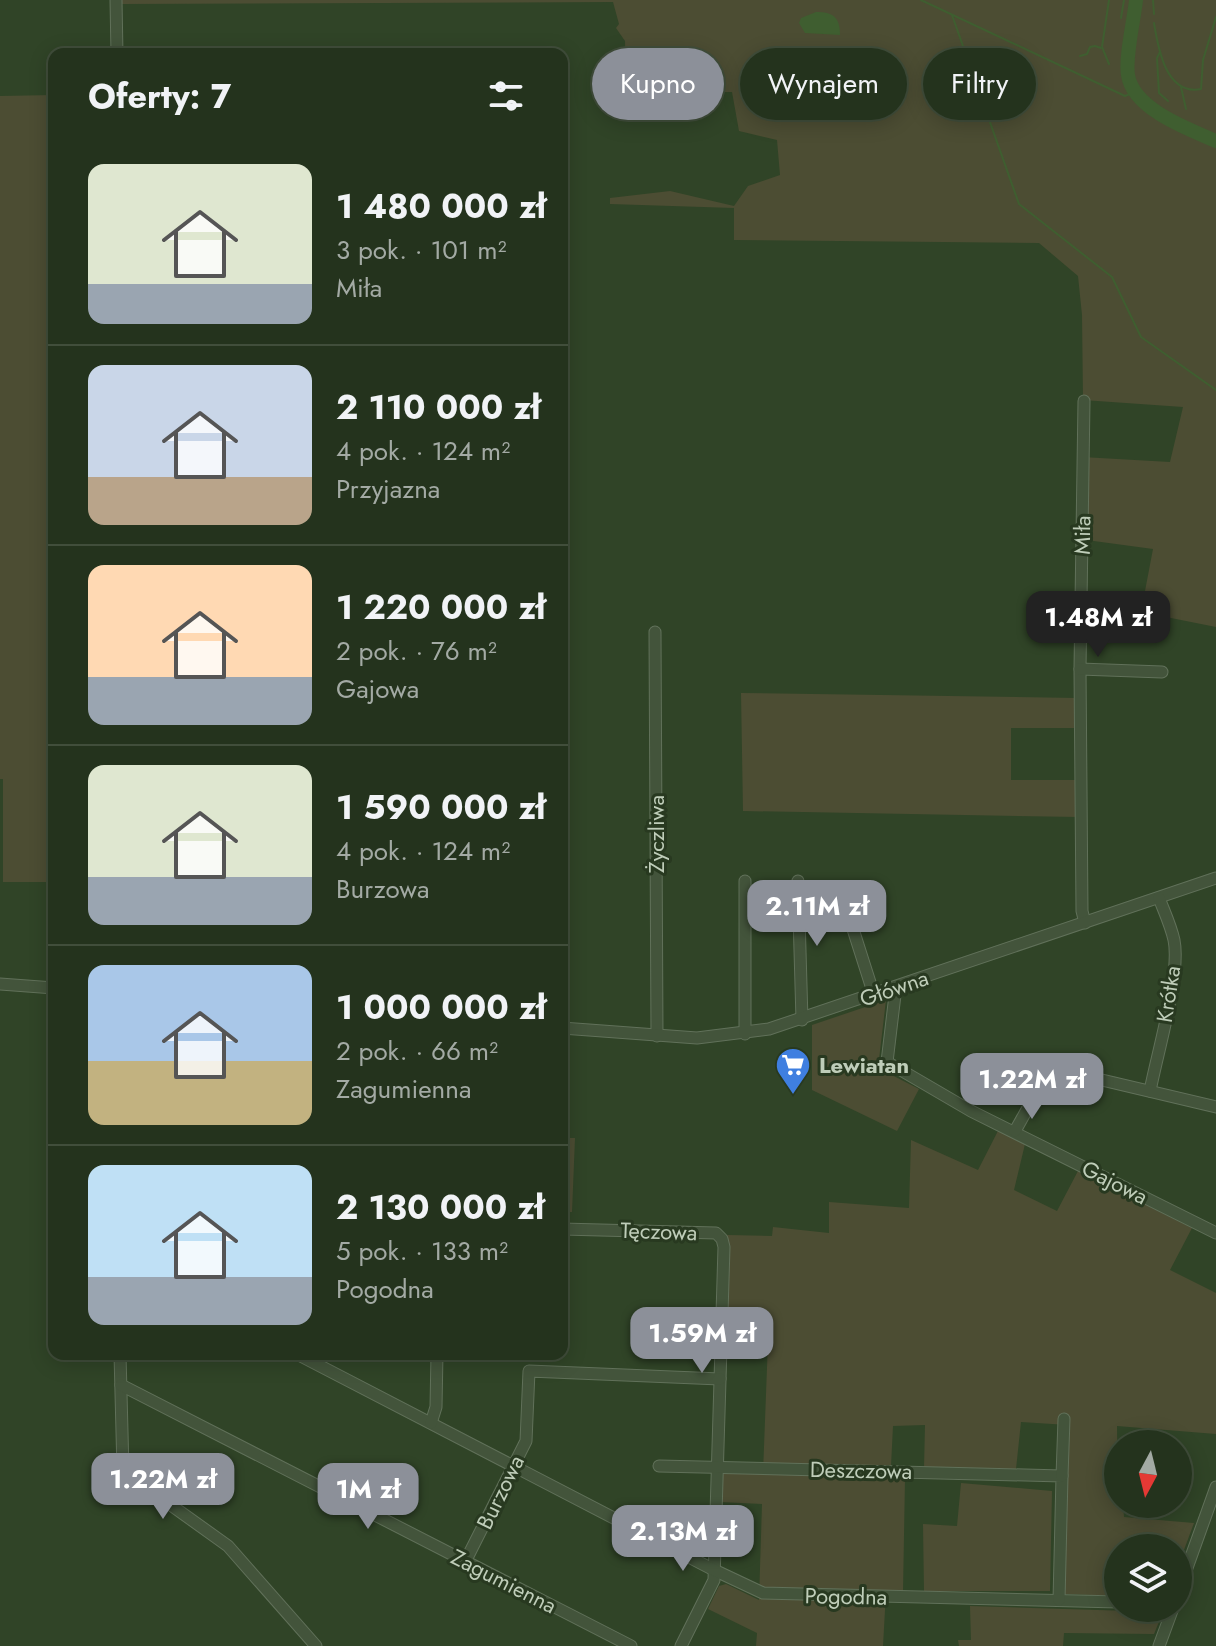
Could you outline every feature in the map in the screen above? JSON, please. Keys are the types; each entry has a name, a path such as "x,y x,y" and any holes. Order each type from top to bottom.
{"street":[{"path":"116,0 117,48"},
{"name":"Miła","path":"1084,401 1080,669 1082,911 1085,923"},
{"name":"Życzliwa","path":"655,632 657,1036"},
{"path":"1080,669 1162,672"},
{"name":"Główna","path":"568,1029 697,1038 745,1034 802,1020 1216,878"},
{"path":"745,881 745,1034"},
{"path":"798,881 802,1020"},
{"name":"Krótka","path":"1150,1091 1167,1012 1175,954 1174,940 1159,898"},
{"path":"845,904 874,995"},
{"path":"0,984 48,988"},
{"name":"Gajowa","path":"893,989 895,995 887,1062 971,1111 1216,1233"},
{"path":"1015,1131 1029,1106 1040,1074 1051,1068 1216,1107"},
{"name":"Tęczowa","path":"568,1229 716,1233 722,1239 714,1570 711,1588 681,1646"},
{"path":"120,1360 123,1471 127,1482 168,1503 228,1546 316,1646"},
{"name":"Pogodna","path":"309,1360 750,1588 776,1594 1104,1602"},
{"path":"431,1423 436,1407 437,1360"},
{"name":"Burzowa","path":"465,1562 526,1441 529,1371 720,1379"},
{"name":"Zagumienna","path":"121,1385 631,1646"},
{"path":"1059,1600 1064,1419"},
{"name":"Deszczowa","path":"659,1466 1062,1476"},
{"path":"1192,1554 1216,1487"},
{"path":"1159,1646 1168,1622"}],"shaded area":[{"path":"119,0 1216,0 1216,627 1141,612 1153,549 1079,539 1082,457 1170,462 1183,407 1083,400 1082,315 1078,276 1039,243 734,240 734,208 610,204 610,198 670,191 734,206 748,186 780,175 777,140 739,131 732,92 724,92 724,48 625,48 625,41 616,28 619,24 613,2 119,4"},
{"path":"816,12 834,17 839,24 840,35 805,33 799,23 801,18"},
{"path":"48,95 48,978 46,882 3,882 3,779 0,779 0,96"},
{"path":"741,693 1077,698 1078,728 1011,728 1011,780 1079,780 1079,817 743,811"},
{"path":"886,1000 878,1068 919,1089 897,1131 812,1090 812,1025"},
{"path":"999,1129 1025,1144 1014,1190 1057,1211 1078,1171 1192,1228 1170,1270 1216,1293 1216,1434 1117,1426 1117,1430 1104,1430 1104,1518 1194,1523 1190,1534 1104,1534 1104,1595 1064,1594 1068,1425 1021,1422 1016,1469 924,1468 925,1425 893,1426 891,1466 905,1479 903,1592 886,1592 883,1646 756,1646 757,1633 708,1609 719,1586 726,1584 759,1600 762,1504 720,1502 721,1476 726,1472 763,1473 769,1315 726,1314 727,1235 772,1236 773,1227 829,1233 829,1202 909,1208 911,1140 978,1170"},
{"path":"568,1138 575,1138 572,1212 568,1212"},
{"path":"961,1483 1052,1491 1050,1591 924,1591 923,1524 957,1526"},
{"path":"970,1606 1104,1610 1104,1622 1159,1622 1154,1634 1064,1633 1063,1646 959,1646 958,1640 971,1640"}],"waterway":[{"path":"921,0 1125,96 1135,92"},
{"path":"1109,0 1102,47 1109,64"},
{"path":"1121,18 1124,0"},
{"path":"1136,0 1128,58 1132,87 1140,98 1163,116 1216,141"},
{"path":"1153,0 1154,14"},
{"path":"952,15 1019,204 1112,277 1141,337 1216,390"},
{"path":"1154,23 1161,57 1172,78 1189,89 1201,89 1203,60 1216,17"},
{"path":"1080,56 1087,54 1090,47 1101,48"},
{"path":"1160,52 1157,58 1159,93 1168,101"},
{"path":"1181,87 1186,109"}],"place":[{"name":"Lewiatan","path":"793,1096"}]}
